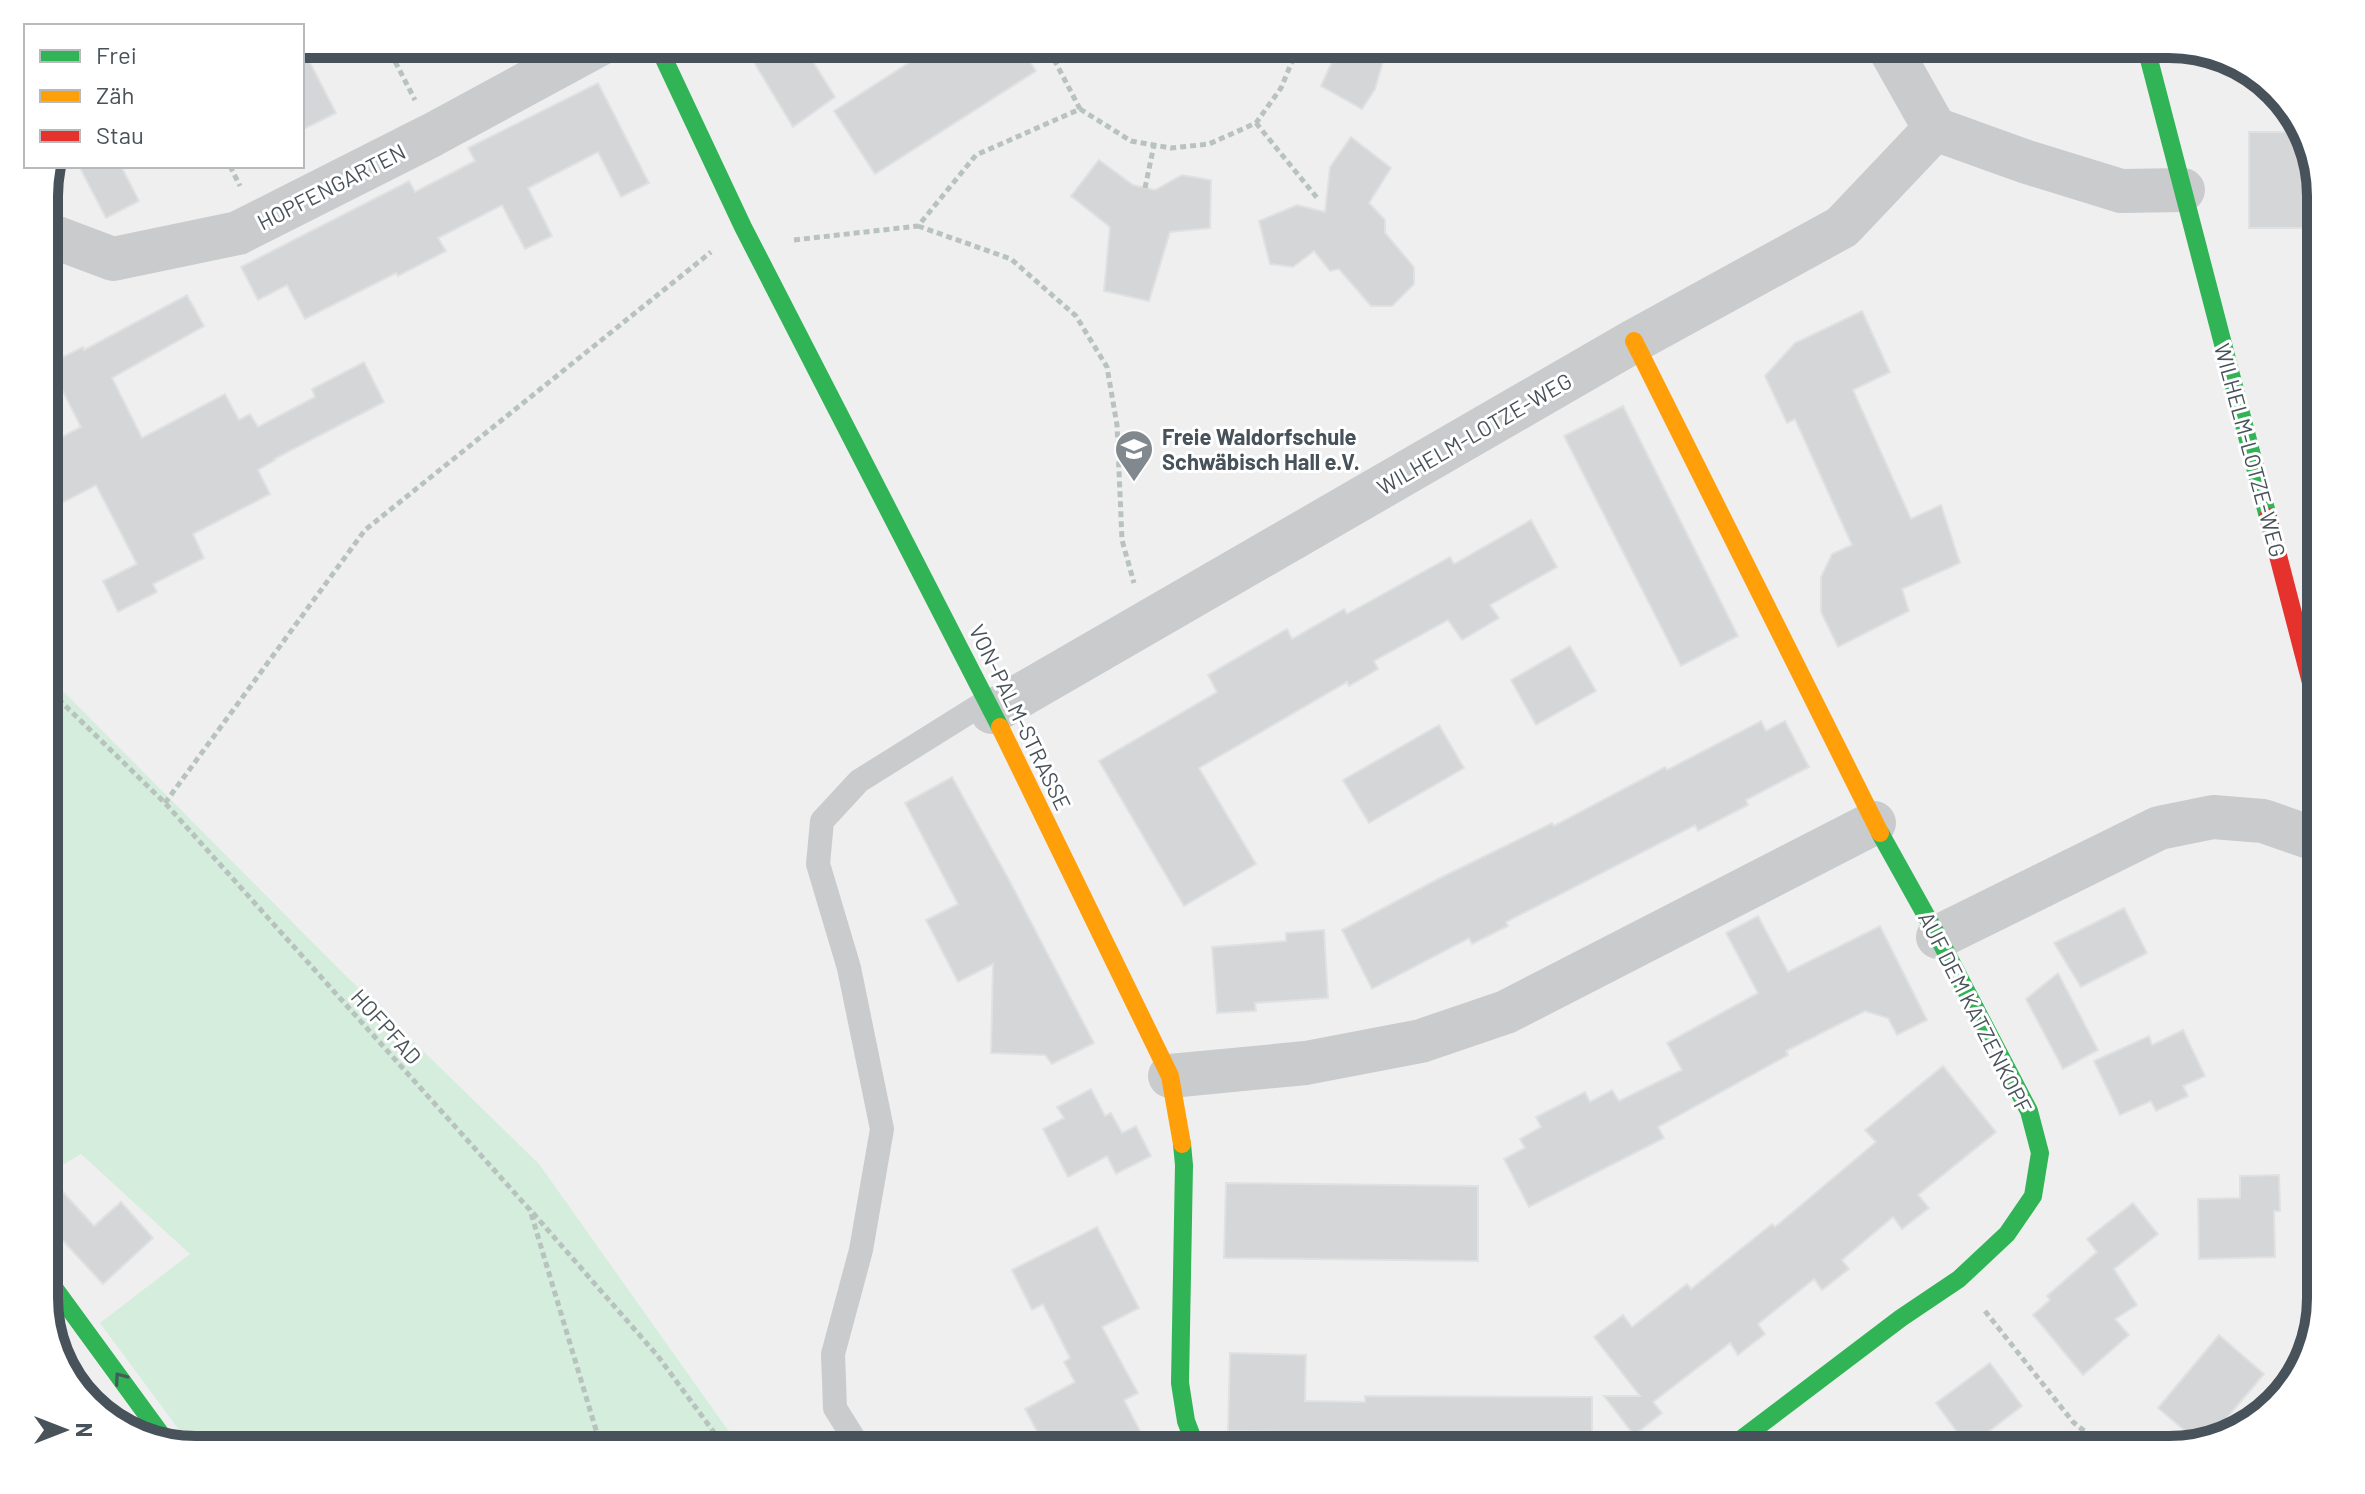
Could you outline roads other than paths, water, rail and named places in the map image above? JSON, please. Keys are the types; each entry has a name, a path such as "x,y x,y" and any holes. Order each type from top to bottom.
{"street":[{"name":"HOPFENGARTEN","path":"58,238 113,259 238,233 432,135 574,58"},
{"name":"VON-PALM-STRASSE","path":"664,58 743,227 755,245 990,706 1170,1076 1180,1121 1184,1165 1180,1383 1192,1436"},
{"path":"1895,58 1935,129 2121,191 2183,190"},
{"name":"WILHELM-LOTZE-WEG","path":"2149,58 2307,668"},
{"name":"WILHELM-LOTZE-WEG","path":"990,706 1145,623 1634,341 1842,227 1935,129"},
{"name":"AUF DEM KATZENKOPF","path":"1634,341 1874,823 2029,1111 2040,1153 2033,1196 2007,1234 1959,1279 1901,1318 1745,1436"},
{"path":"1938,937 2159,828 2213,817 2263,821 2307,836"},
{"path":"1170,1076 1306,1063 1421,1041 1506,1012 1874,823"},
{"path":"58,1293 158,1430"}],"lane":[{"path":"852,1436 835,1408 833,1354 861,1250 882,1129 849,968 818,864 822,821 859,781 990,706"}],"place":[{"name":"Freie Waldorfschule Schwäbisch Hall e.V.","path":"1134,483"}]}
